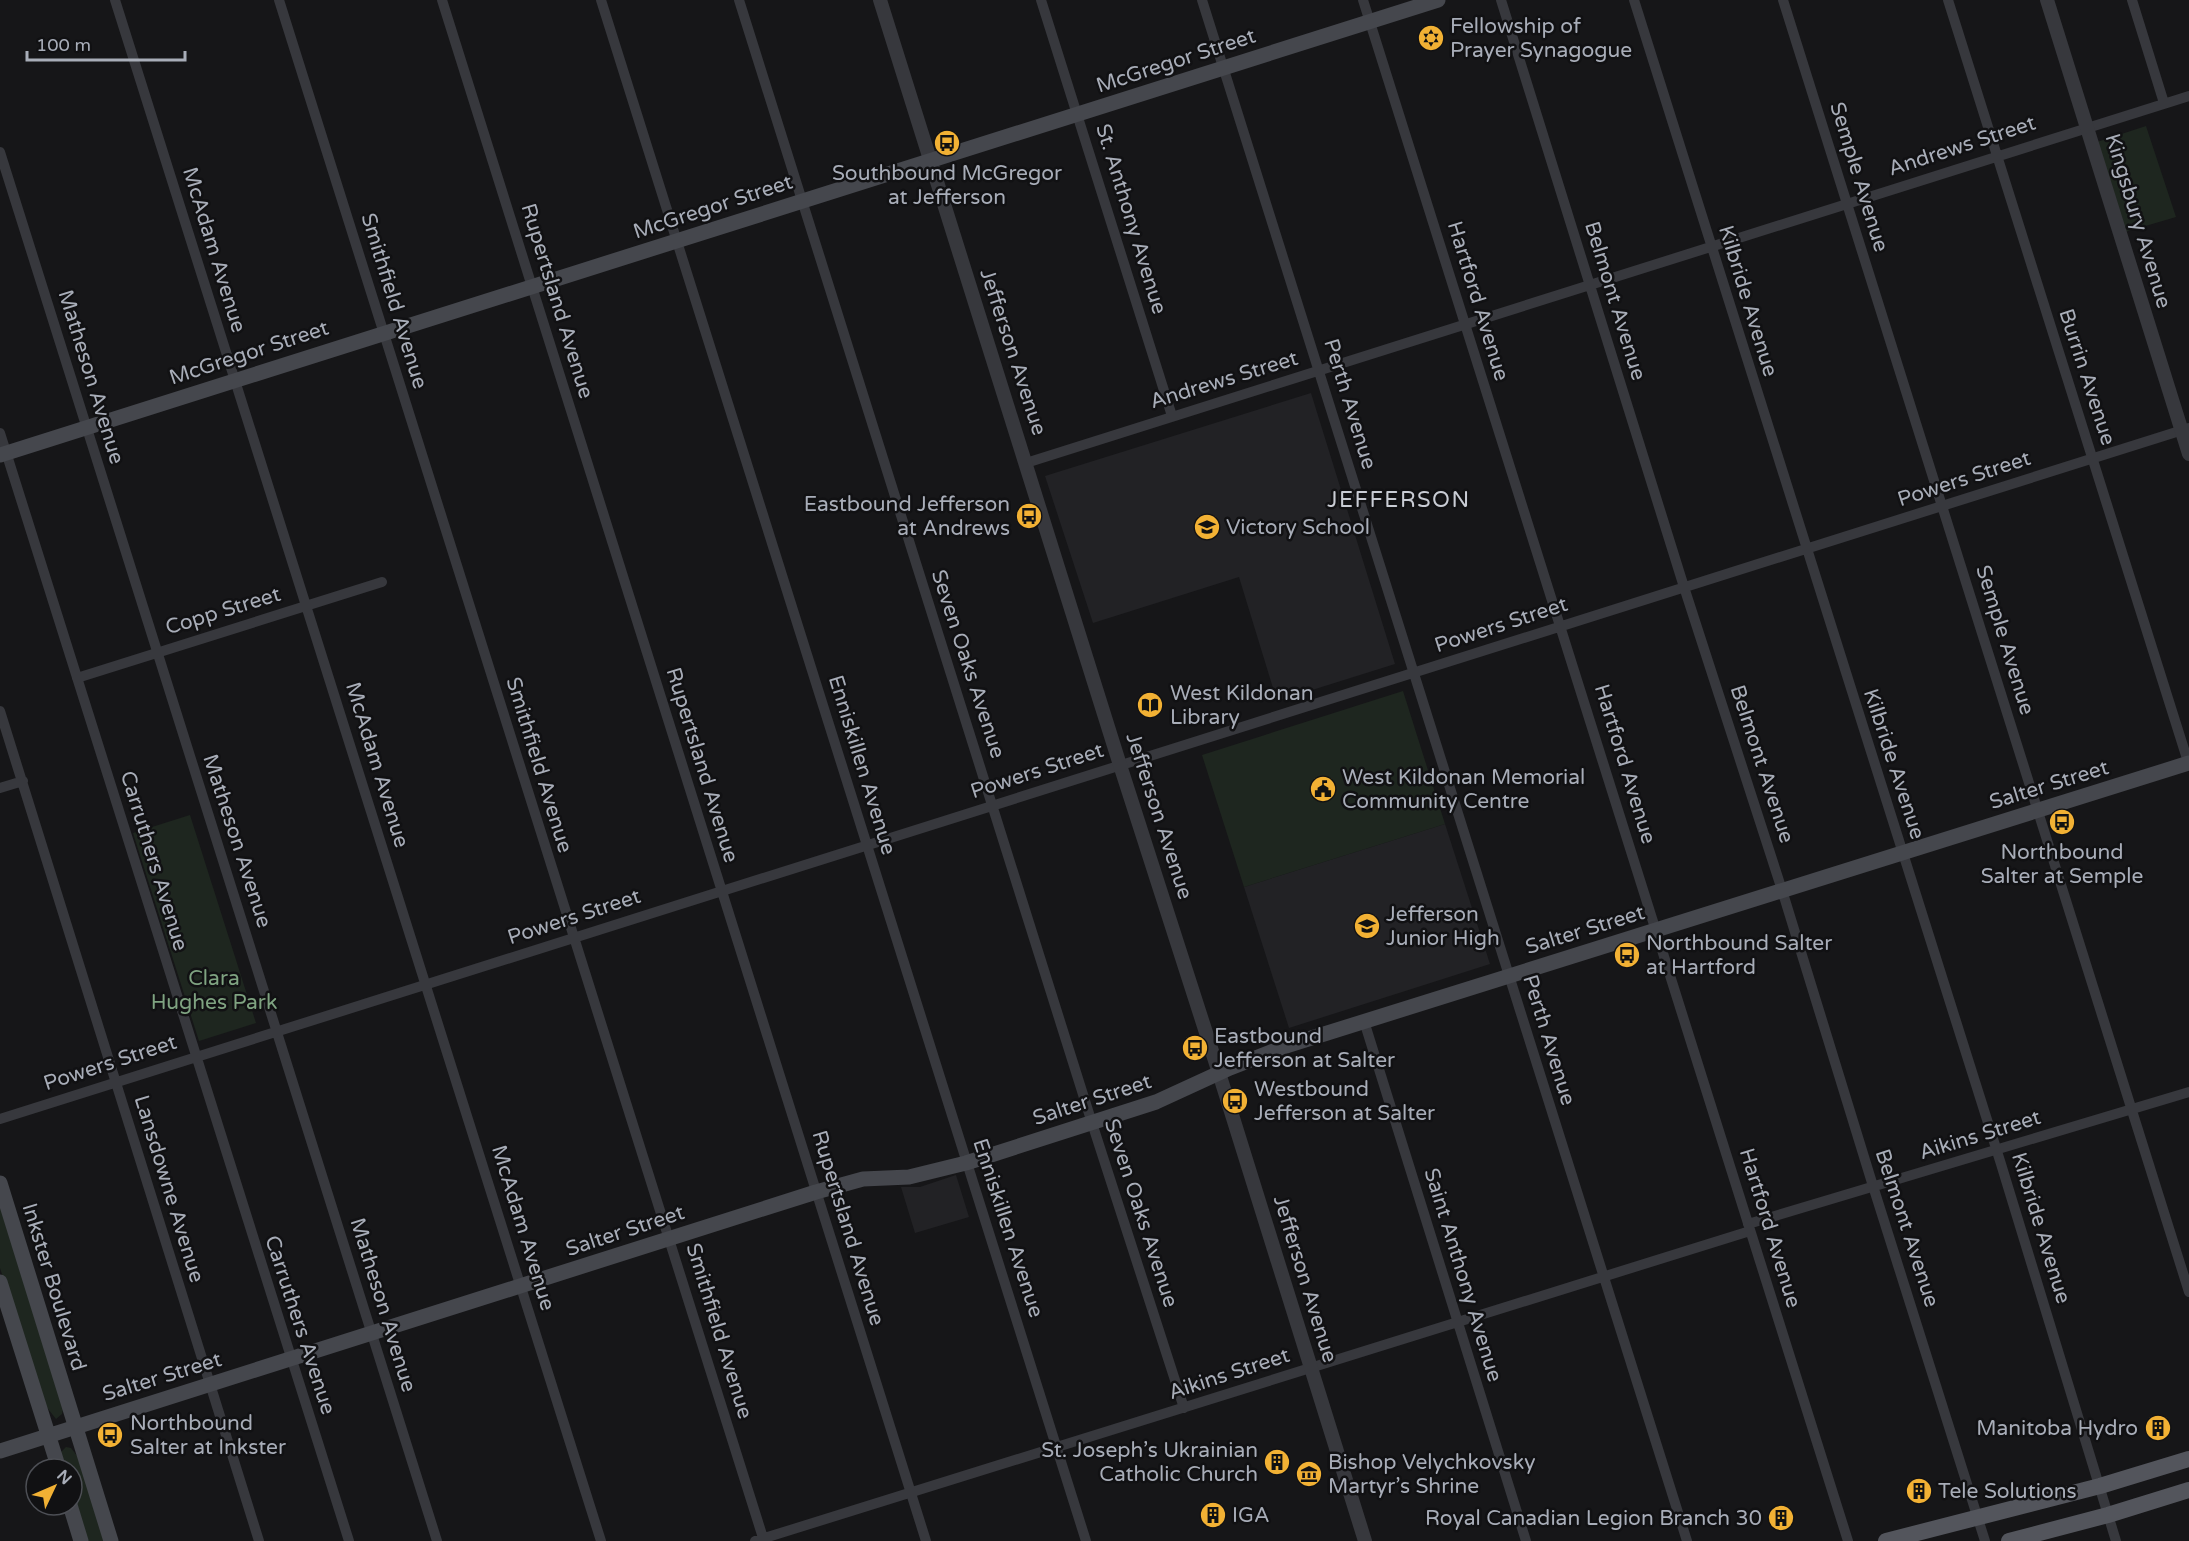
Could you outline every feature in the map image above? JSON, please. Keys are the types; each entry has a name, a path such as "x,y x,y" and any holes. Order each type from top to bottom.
{"main road":[{"name":"McGregor Street","path":"3,454 531,285 930,162 1438,0"},
{"name":"Salter Street","path":"0,1451 816,1192 863,1179 909,1177 966,1163 1156,1102 1219,1073 1289,1045 2189,764"},
{"name":"Inkster Boulevard","path":"0,1183 111,1541"},
{"path":"0,1282 55,1457"},
{"path":"1886,1541 2100,1486 2189,1459"},
{"path":"2009,1541 2108,1515 2189,1490"},
{"path":"74,1517 81,1541"}],"street":[{"name":"McAdam Avenue","path":"115,0 601,1541"},
{"name":"Smithfield Avenue","path":"279,0 669,1239 760,1540"},
{"name":"Rupertsland Avenue","path":"442,0 926,1541"},
{"name":"Enniskillen Avenue","path":"601,0 1086,1541"},
{"name":"Seven Oaks Avenue","path":"739,0 1092,1123 1184,1408"},
{"name":"Jefferson Avenue","path":"880,0 1365,1541"},
{"name":"St. Anthony Avenue","path":"1041,0 1172,416"},
{"name":"Perth Avenue","path":"1202,0 1687,1541"},
{"name":"Hartford Avenue","path":"1363,0 1848,1541"},
{"name":"Belmont Avenue","path":"1501,0 1985,1541"},
{"name":"Kilbride Avenue","path":"1634,0 1996,1151 2116,1541"},
{"name":"Semple Avenue","path":"1783,0 2189,1292"},
{"name":"Burrin Avenue","path":"1948,0 2189,764"},
{"name":"Kingsbury Avenue","path":"2047,0 2185,429 2189,454"},
{"path":"2132,0 2164,103"},
{"name":"Andrews Street","path":"1026,463 2189,96"},
{"name":"Matheson Avenue","path":"0,152 437,1541"},
{"name":"Powers Street","path":"0,1119 2185,429"},
{"name":"Carruthers Avenue","path":"0,433 3,454 77,678 349,1541"},
{"name":"Copp Street","path":"77,678 382,582"},
{"name":"Lansdowne Avenue","path":"0,711 259,1541"},
{"path":"0,788 23,781"},
{"name":"Saint Anthony Avenue","path":"1364,1021 1526,1541"},
{"name":"Aikins Street","path":"760,1540 1603,1277 1873,1186 2189,1092"}],"shaded area":[{"name":"Victory School","path":"1311,393 1395,664 1277,701 1239,577 1093,623 1045,476"},
{"name":"Jefferson Junior High","path":"1445,824 1490,964 1289,1028 1244,887"},
{"path":"956,1175 969,1217 915,1233 901,1187 920,1187"}],"green space":[{"path":"2146,126 2176,217 2125,232 2097,142"},
{"name":"West Kildonan Memorial Community Centre","path":"1403,691 1445,824 1244,887 1202,755"},
{"name":"Clara Hughes Park","path":"190,815 256,1023 199,1041 133,833"},
{"path":"0,1206 63,1409 62,1414 56,1419 40,1394 0,1268"},
{"path":"66,1447 71,1448 78,1457 62,1457 61,1452"},
{"path":"84,1476 105,1541 86,1541 78,1517 84,1517"}],"place":[{"name":"Fellowship of Prayer Synagogue","path":"1431,38"},
{"name":"Southbound McGregor at Jefferson","path":"947,143"},
{"name":"Eastbound Jefferson at Andrews","path":"1029,516"},
{"name":"Victory School","path":"1207,527"},
{"name":"West Kildonan Library","path":"1150,705"},
{"name":"West Kildonan Memorial Community Centre","path":"1323,789"},
{"name":"Northbound Salter at Semple","path":"2062,822"},
{"name":"Jefferson Junior High","path":"1367,926"},
{"name":"Northbound Salter at Hartford","path":"1627,955"},
{"name":"Eastbound Jefferson at Salter","path":"1195,1048"},
{"name":"Westbound Jefferson at Salter","path":"1235,1101"},
{"name":"Manitoba Hydro","path":"2158,1428"},
{"name":"Northbound Salter at Inkster","path":"110,1435"},
{"name":"St. Joseph’s Ukrainian Catholic Church","path":"1277,1462"},
{"name":"Bishop Velychkovsky Martyr’s Shrine","path":"1309,1474"},
{"name":"Tele Solutions","path":"1919,1491"},
{"name":"IGA","path":"1213,1515"},
{"name":"Royal Canadian Legion Branch 30","path":"1781,1518"}],"district":[{"name":"JEFFERSON","path":"1399,500"}]}
